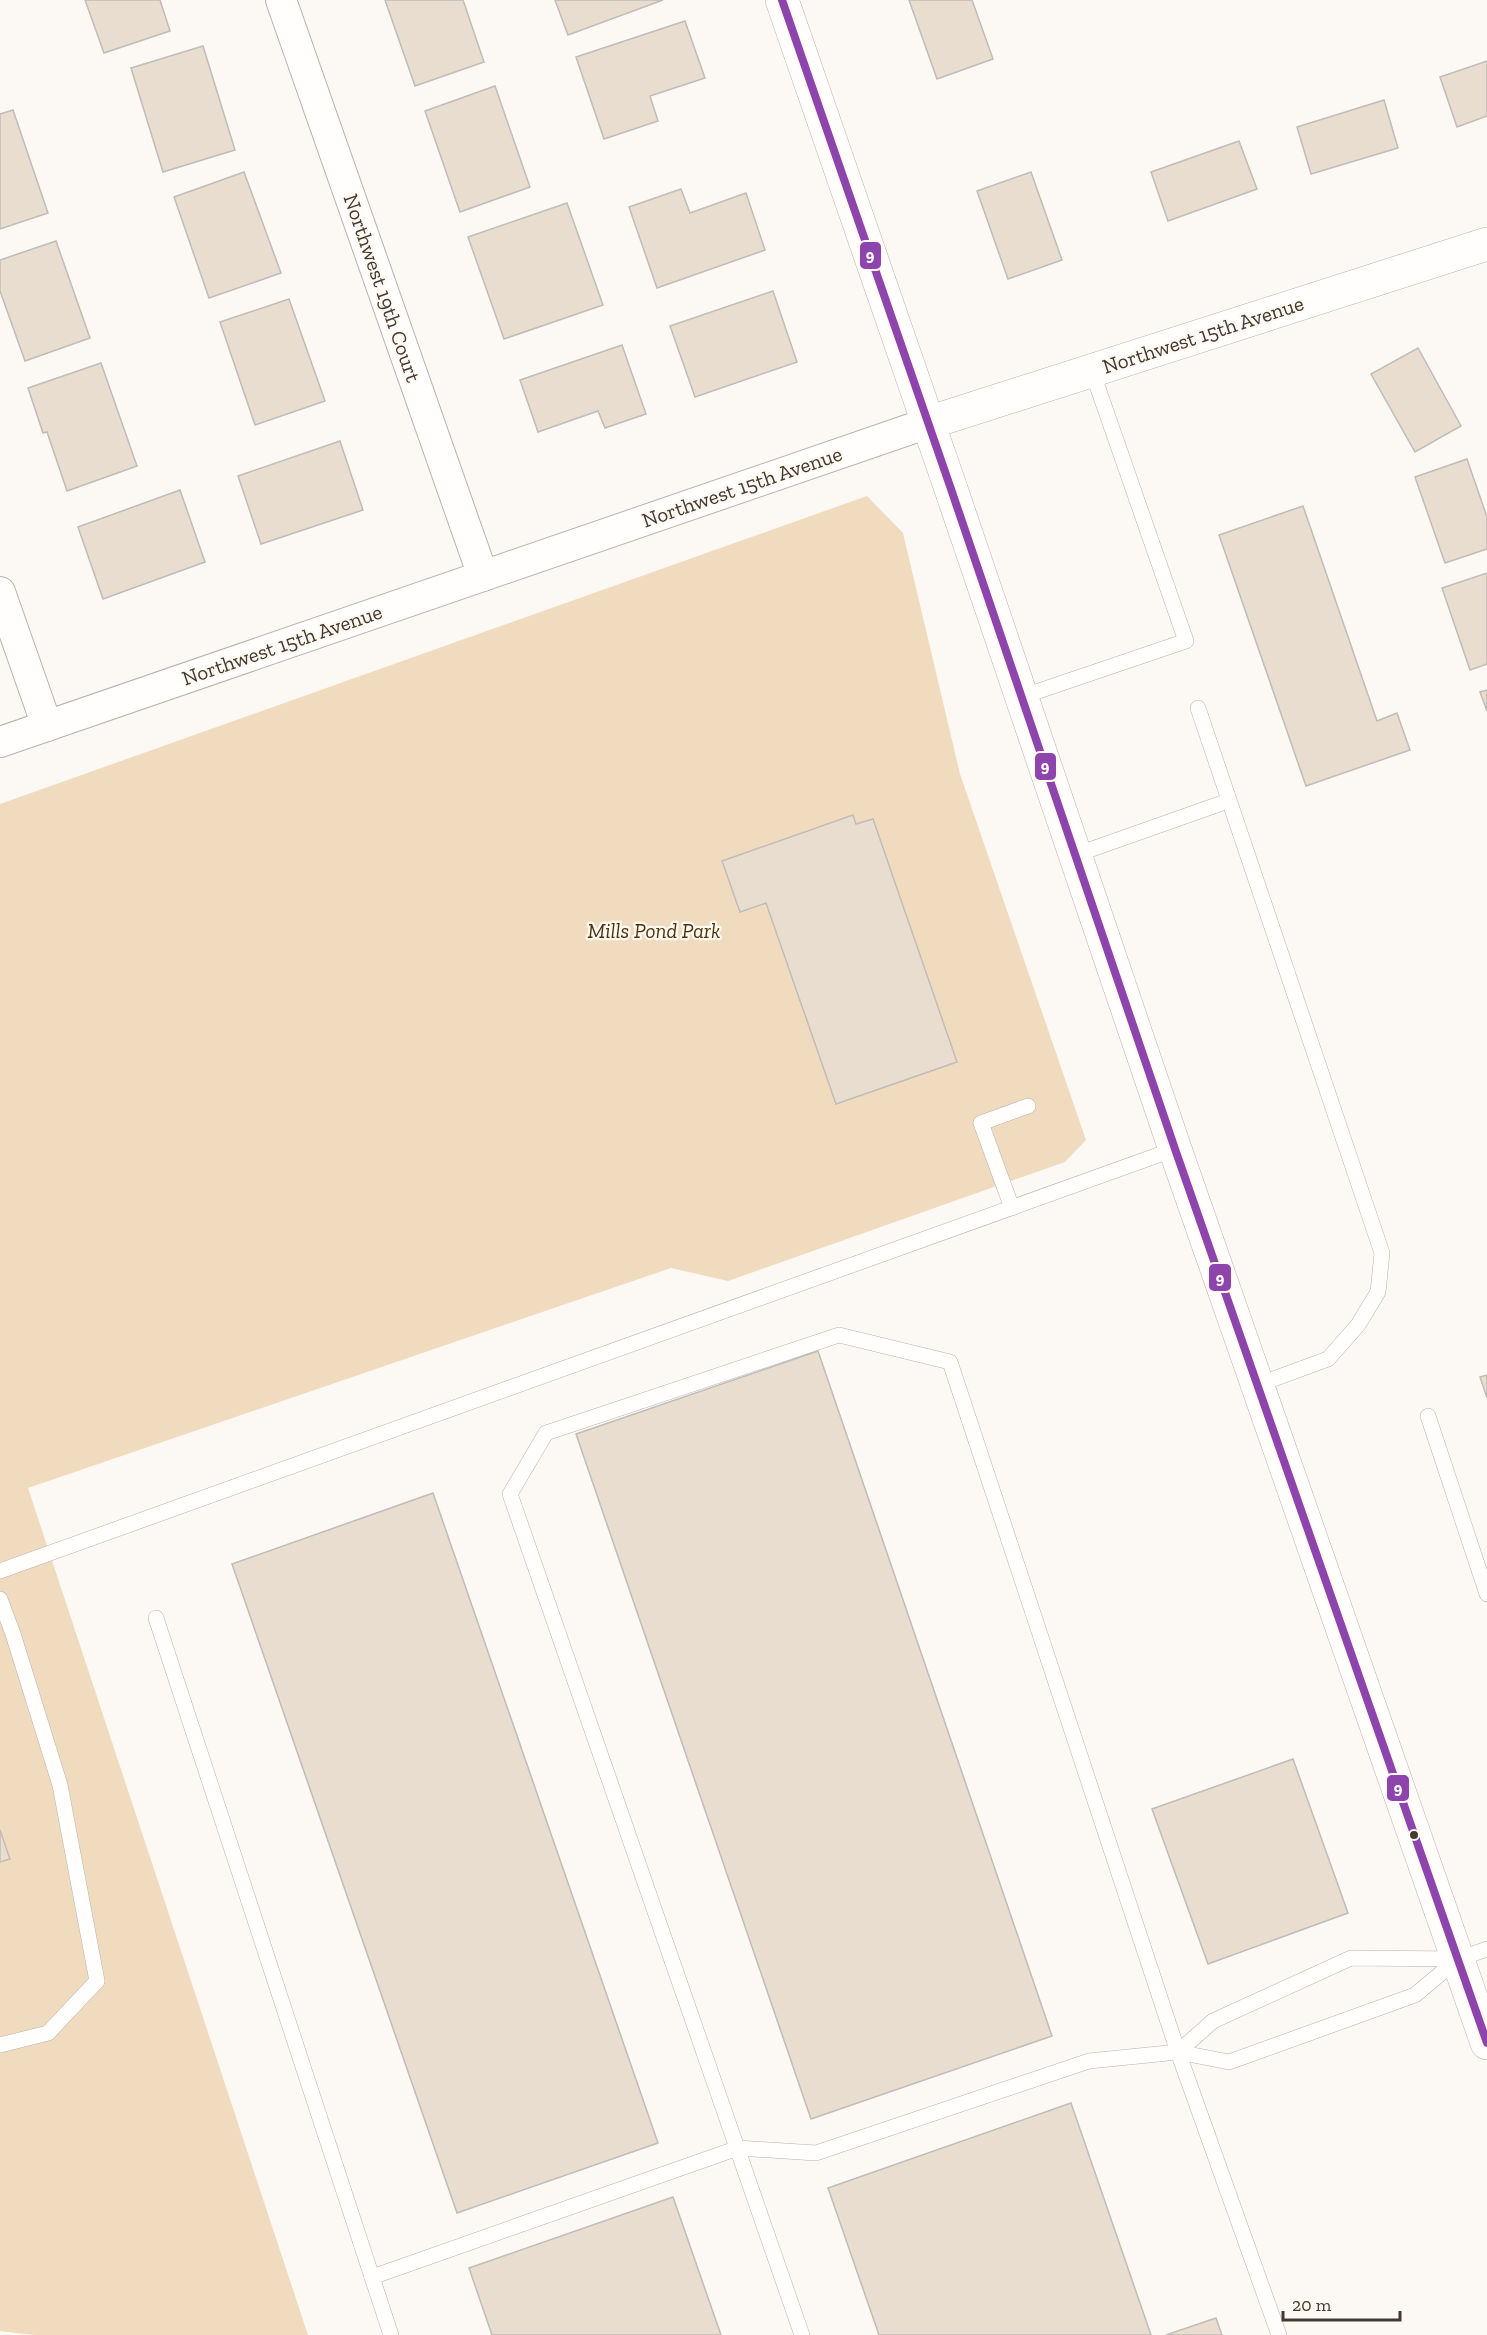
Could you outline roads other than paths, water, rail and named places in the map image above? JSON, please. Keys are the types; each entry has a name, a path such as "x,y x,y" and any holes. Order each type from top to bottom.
{"street":[{"name":"Northwest 19th Court","path":"281,0 483,576"},
{"path":"782,0 1257,1385 1472,1954 1487,2043"},
{"name":"Northwest 15th Avenue","path":"0,742 928,423 1487,244"},
{"path":"0,592 47,726"}],"lane":[{"path":"1021,697 1186,641 1092,370"},
{"path":"1198,708 1382,1253 1378,1292 1358,1325 1328,1359 1257,1385"},
{"path":"1075,855 1228,801"},
{"path":"1012,1208 981,1123 1028,1106"},
{"path":"0,1571 1175,1149"},
{"path":"802,2335 510,1494 546,1432 839,1335 950,1362 1179,2052 1279,2335"},
{"path":"1428,1416 1487,1594"},
{"path":"0,1599 60,1785 97,1981 48,2032 0,2045"},
{"path":"156,1618 391,2335"},
{"path":"1179,2052 1213,2021 1351,1958 1472,1954"},
{"path":"372,2277 738,2148 816,2153 1089,2061 1179,2052 1229,2062 1415,1995 1472,1954"}],"park label":[{"name":"Mills Pond Park","path":"654,931"}]}
